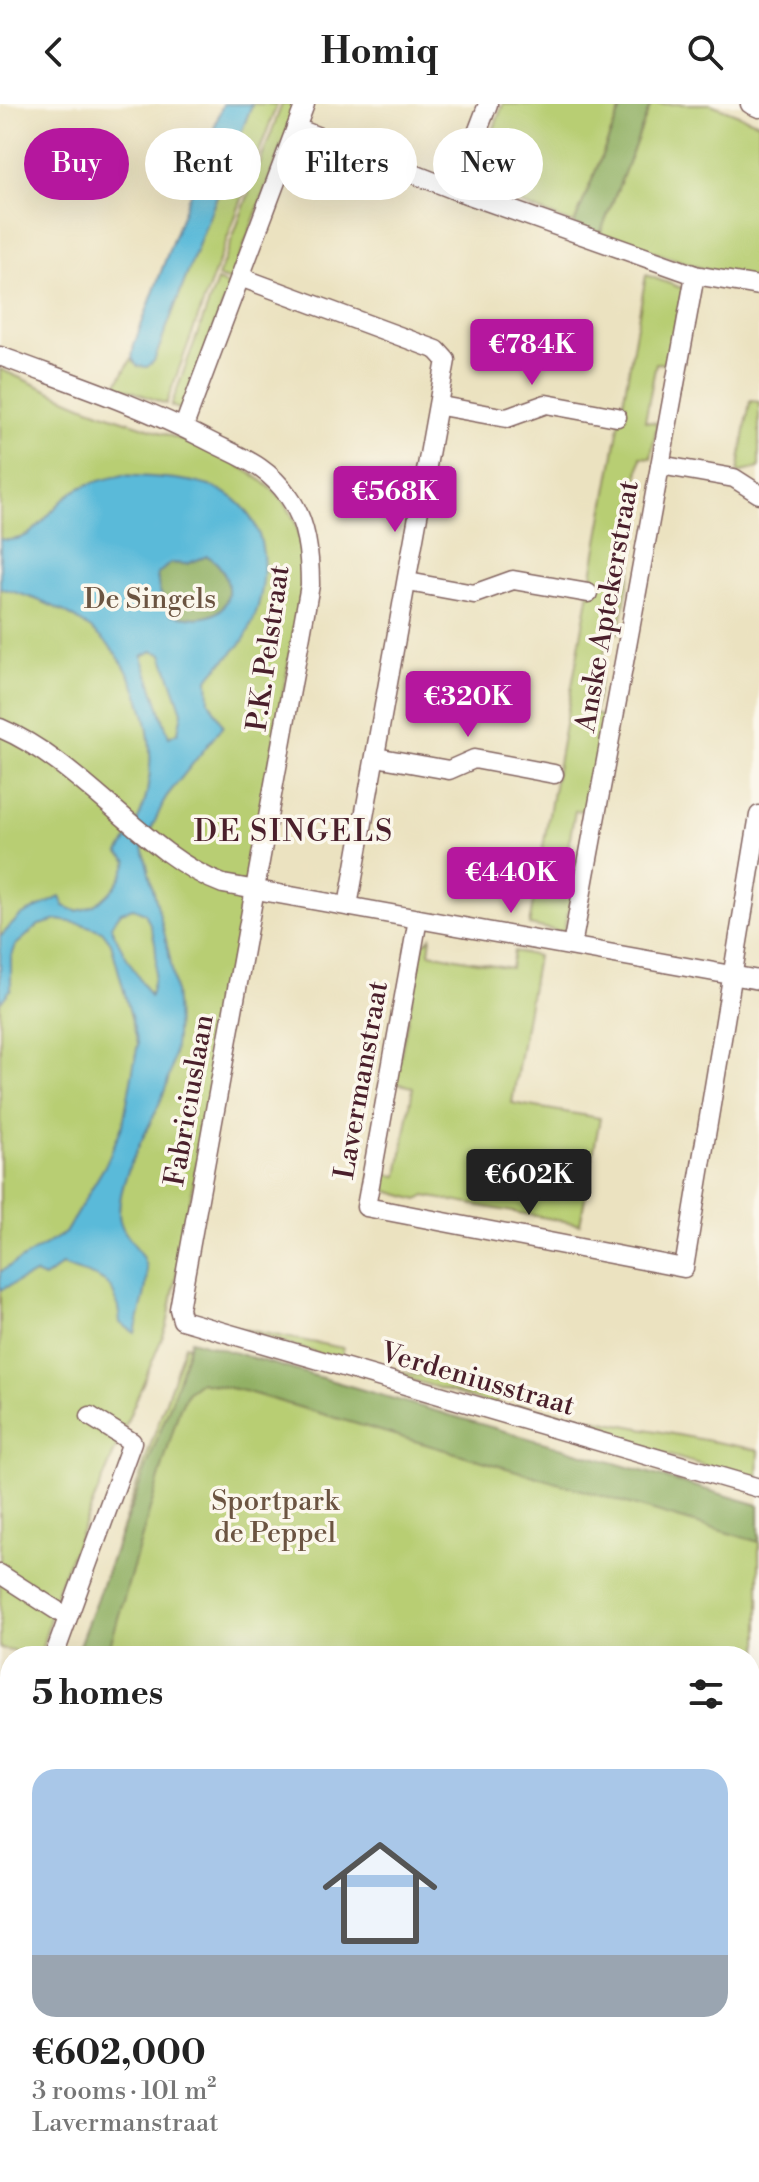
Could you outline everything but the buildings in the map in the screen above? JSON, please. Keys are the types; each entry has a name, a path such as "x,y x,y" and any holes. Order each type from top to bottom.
{"street":[{"path":"296,128 305,104"},
{"path":"479,128 488,104"},
{"path":"750,104 759,108"},
{"path":"0,356 184,426 277,179"},
{"path":"483,200 695,275 759,286"},
{"name":"Anske Aptekerstraat","path":"572,946 695,275"},
{"path":"240,277 437,350 446,360 441,406 348,906"},
{"path":"441,406 507,418 546,404 617,417"},
{"name":"P.K. Pelstraat","path":"184,426 245,456 271,476 290,498 307,538 310,585 255,890"},
{"path":"660,465 734,478 759,494"},
{"path":"408,582 474,594 513,580 588,593"},
{"path":"0,728 65,766 208,878 255,890 759,980"},
{"path":"376,757 449,770 474,759 554,774"},
{"path":"730,975 759,815"},
{"name":"Fabriciuslaan","path":"182,1320 179,1309 255,890"},
{"name":"Lavermanstraat","path":"418,919 366,1207 684,1268 730,975"},
{"name":"Verdeniusstraat","path":"182,1320 759,1488"},
{"path":"57,1646 132,1442 90,1416"},
{"path":"0,1574 67,1617"}],"green space":[{"path":"252,104 277,104 261,147 261,128 243,128"},
{"path":"282,104 297,104 288,128 277,128 277,158 231,281 218,277 246,200 261,200 261,161"},
{"path":"503,104 623,104 574,224 510,200 543,200 543,128 494,128"},
{"path":"623,104 651,104 600,234 574,224"},
{"path":"651,104 711,104 759,123 759,280 704,269 600,234"},
{"path":"215,200 241,200 166,404 116,385 132,358 134,363 154,361"},
{"path":"646,275 684,289 668,364 656,363 645,421 657,423 651,458 641,457 626,546 635,547 619,633 608,632 594,714 605,717 588,810 575,811 560,889 573,892 563,932 529,925"},
{"path":"217,281 230,286 182,410 171,406"},
{"name":"De Singels","path":"0,369 89,408 204,448 259,478 280,497 294,519 304,579 167,1326 58,1587 43,1646 0,1646"},
{"path":"750,401 759,402 759,468 738,473"},
{"path":"207,556 215,561 226,577 228,596 225,604 204,617 171,614 159,590 157,574 170,563 186,564"},
{"path":"431,937 429,953 511,968 514,951 537,956 512,1103 600,1118 580,1224 425,1196 418,1200 380,1189 379,1174 398,1176 413,1087 395,1083 420,958 424,943"},
{"path":"232,1327 343,1348 342,1361"},
{"path":"191,1340 759,1505 759,1542 244,1391 200,1382 188,1391 179,1410 110,1646 79,1646 172,1400"},
{"name":"Sportpark de Peppel","path":"185,1345 759,1506 759,1646 81,1646"},
{"path":"367,1366 494,1389 497,1406"},
{"path":"517,1405 759,1450 758,1481 517,1412"}],"water":[{"path":"223,104 252,104 243,128 214,128"},
{"path":"188,200 215,200 154,361 147,367 137,366 132,358 134,345"},
{"path":"124,475 193,482 215,488 235,499 249,515 263,554 260,597 254,618 245,638 208,679 209,701 223,726 166,797 143,847 171,966 177,1026 166,1087 131,1164 121,1196 119,1213 122,1227 144,1261 147,1278 135,1333 120,1323 115,1296 104,1282 62,1265 44,1278 35,1274 0,1290 0,1272 65,1233 106,1164 123,1124 138,1043 111,943 102,931 58,920 39,925 16,945 11,958 11,989 0,1003 0,937 20,916 60,897 64,906 76,911 94,905 121,878 128,861 119,853 143,808 150,769 150,746 140,699 117,656 102,639 84,624 44,602 0,588 0,539 12,540 31,532 76,490","holes":["207,556 215,561 226,577 228,596 225,604 204,617 171,614 159,590 157,575 170,563 186,564","152,651 162,654 182,712 178,732 169,737 142,656","133,908 145,913 150,924 156,954 150,996 111,926 121,912"]}],"district":[{"name":"DE SINGELS","path":"294,831"}]}
